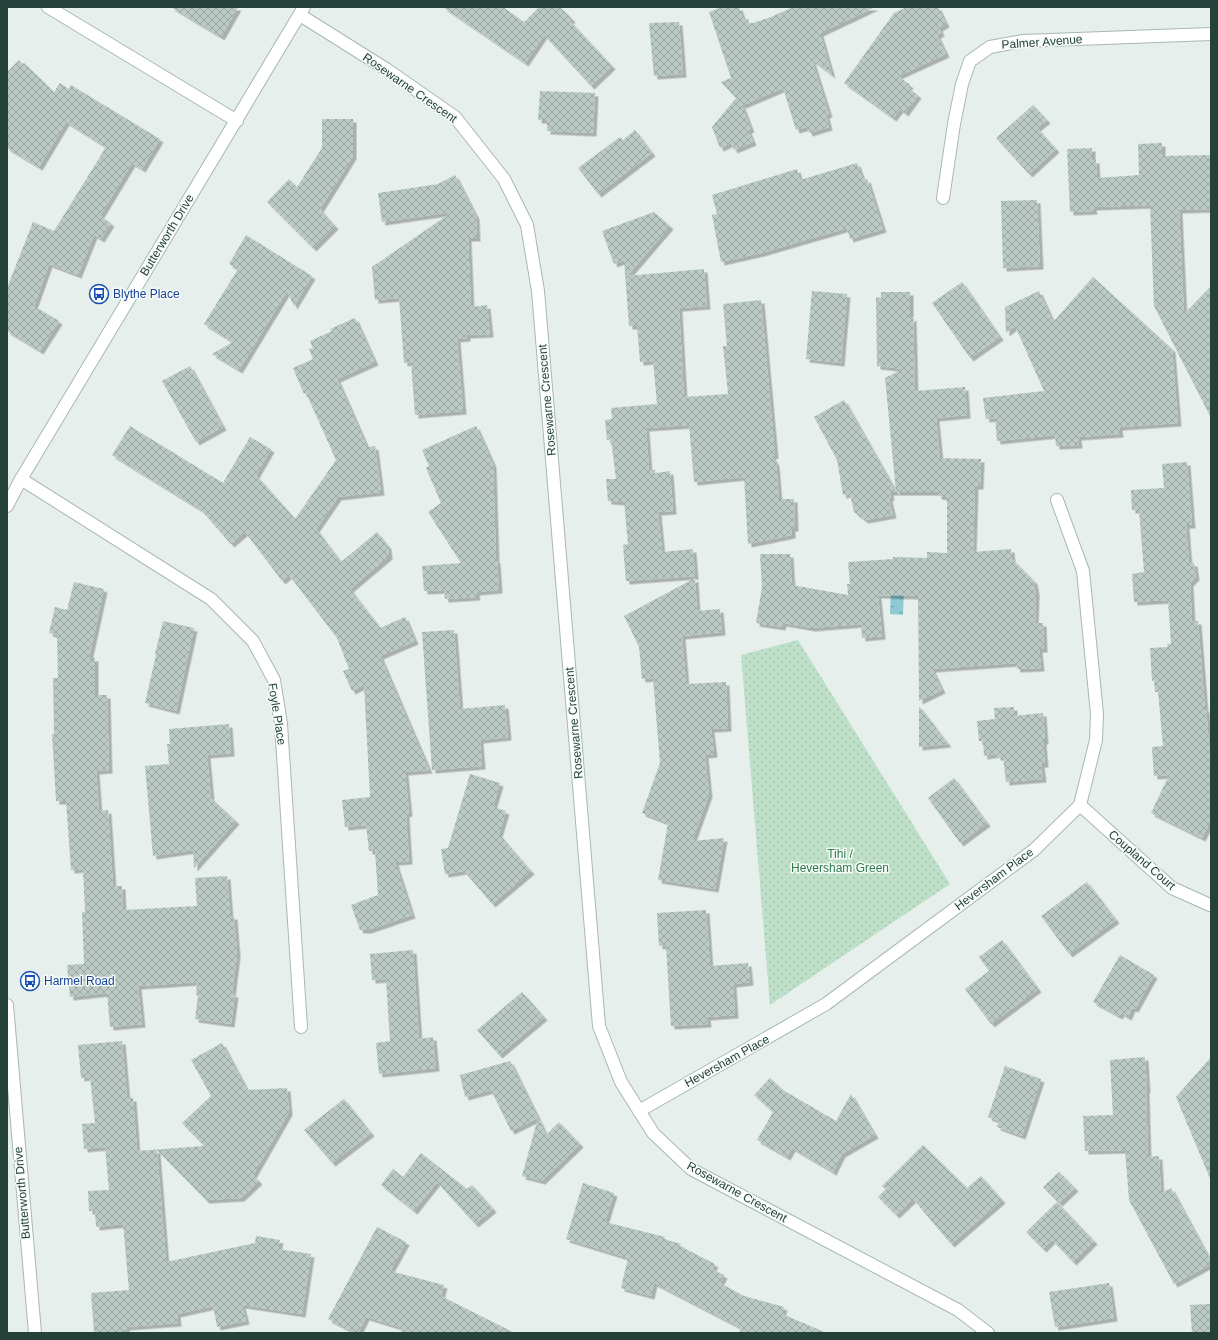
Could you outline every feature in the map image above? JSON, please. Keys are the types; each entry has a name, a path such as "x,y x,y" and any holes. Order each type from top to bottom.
{"street":[{"path":"48,7 237,121"},
{"name":"Butterworth Drive","path":"7,506 21,478 302,11"},
{"name":"Rosewarne Crescent","path":"302,11 455,117 504,179 527,225 538,292 599,1026 621,1082 653,1133 691,1169 958,1310 988,1333"},
{"name":"Palmer Avenue","path":"943,198 954,124 962,84 970,61 990,47 1023,41 1211,34"},
{"name":"Foyle Place","path":"21,478 211,599 253,641 274,680 281,724 300,1027"},
{"path":"1057,500 1083,571 1097,714 1096,740 1080,805"},
{"name":"Heversham Place","path":"639,1111 826,1004 1034,850 1080,805"},
{"name":"Coupland Court","path":"1080,805 1172,888 1210,905"},
{"name":"Butterworth Drive","path":"7,1005 35,1333"}],"green space":[{"name":"Tihi / Heversham Green","path":"798,640 950,884 770,1005 741,655"}],"water":[{"path":"891,588 904,588 903,615 890,614"}],"building":[{"path":"171,7 238,7 221,37"},
{"path":"443,7 503,7 524,22 539,7 560,7 572,19 570,21 612,66 591,86 544,35 525,63"},
{"path":"722,7 739,7 744,21 748,19 750,24 771,17 793,7 875,7 820,33 832,75 812,60 829,114 826,115 829,127 809,133 807,127 796,130 783,88 743,105 741,103 751,129 748,130 753,142 734,150 731,143 720,148 712,127 736,98 721,82 731,78 709,12"},
{"path":"907,7 938,7 946,24 939,28 941,33 937,35 946,54 898,76 910,85 908,88 918,95 905,113 900,109 893,118 844,83 894,13"},
{"path":"679,22 683,74 654,76 649,23"},
{"path":"19,60 54,92 60,83 69,89 71,85 160,139 142,169 132,163 100,216 111,223 101,239 94,235 78,275 49,264 34,306 59,321 40,351 7,331 7,288 33,222 54,231 106,147 66,122 39,167 7,148 7,72"},
{"path":"540,91 595,93 593,133 547,131 547,120 538,120"},
{"path":"1033,105 1047,120 1037,128 1056,149 1029,174 996,138"},
{"path":"322,119 353,119 353,156 320,209 335,226 313,248 267,202 289,179 297,187 322,148"},
{"path":"635,130 652,153 598,194 578,168 620,137 623,140"},
{"path":"1162,143 1162,156 1211,155 1211,209 1179,210 1184,314 1211,286 1211,418 1154,306 1150,205 1093,207 1094,211 1070,212 1067,149 1092,148 1092,160 1096,160 1097,178 1139,175 1138,144"},
{"path":"857,163 863,180 867,179 883,229 850,239 847,228 761,253 721,262 712,215 717,214 712,195 797,169 800,180"},
{"path":"455,175 476,216 477,238 468,238 471,307 487,305 490,334 467,335 467,338 457,339 463,411 415,415 411,362 404,363 399,298 375,300 372,267 452,212 382,222 378,193 438,184"},
{"path":"1037,200 1040,266 1003,268 1001,201"},
{"path":"654,212 670,226 627,276 704,269 707,306 679,308 684,397 728,394 723,346 727,346 723,304 761,300 775,455 772,456 776,463 779,499 794,499 795,528 792,528 792,535 748,544 744,477 694,482 689,425 646,428 649,470 655,470 655,473 670,471 673,511 658,512 662,552 693,549 695,576 626,581 623,545 628,544 624,502 608,501 606,479 616,479 611,439 607,440 605,420 612,419 611,408 657,404 653,361 640,362 637,326 629,326 624,260 614,264 602,231"},
{"path":"246,235 312,276 294,306 287,291 239,370 212,354 233,342 204,324 238,269 229,264"},
{"path":"1093,277 1172,349 1178,423 1119,427 1120,434 1078,437 1079,445 1056,446 1055,435 997,441 995,418 986,419 983,398 1044,391 1015,326 1006,333 1005,307 1039,291 1053,322"},
{"path":"962,282 1000,337 970,358 932,303"},
{"path":"812,291 847,294 841,363 806,359"},
{"path":"881,292 910,292 910,319 913,317 915,391 965,387 967,415 936,418 940,458 981,459 980,486 975,486 973,552 1011,549 1012,559 1034,581 1036,592 1035,623 1043,623 1044,649 1039,649 1041,668 1017,669 1016,663 932,669 942,690 919,701 918,596 878,595 882,636 862,638 861,624 812,628 783,623 782,627 756,623 762,587 760,554 790,554 792,585 848,595 847,584 850,584 848,562 893,559 893,557 927,558 927,552 947,553 947,497 938,496 938,492 896,492 885,378 903,369 877,366 876,297 881,298"},
{"path":"355,318 375,362 337,379 367,447 375,446 381,492 338,497 316,529 341,562 377,532 388,546 389,556 350,589 380,628 405,617 415,641 380,656 429,770 405,772 409,813 406,814 409,861 395,862 412,915 368,930 360,930 351,905 378,895 375,851 369,851 366,825 345,827 342,800 370,797 364,685 352,691 343,671 349,669 337,638 289,575 282,581 245,532 231,544 201,510 112,455 130,426 223,483 250,437 271,449 256,475 295,519 336,460 293,368 313,359 309,349 313,348 310,341 332,331 330,329"},
{"path":"190,366 223,427 196,442 162,381"},
{"path":"844,400 896,492 890,492 891,497 889,498 893,515 865,520 854,512 850,494 843,495 837,460 814,417"},
{"path":"476,426 493,464 496,560 499,590 476,592 477,597 445,599 444,590 424,591 422,566 461,563 428,512 441,503 426,468 429,466 422,450"},
{"path":"1187,462 1192,525 1186,525 1189,563 1194,563 1196,577 1190,583 1192,621 1198,621 1205,709 1209,743 1211,745 1211,751 1209,753 1211,779 1211,820 1202,838 1151,813 1169,775 1154,776 1152,747 1163,746 1158,692 1155,692 1154,680 1152,681 1150,648 1168,647 1167,644 1171,644 1168,600 1134,602 1132,574 1144,572 1139,510 1132,510 1131,490 1164,488 1162,464"},
{"path":"695,578 697,611 720,609 722,632 682,636 686,684 726,682 728,728 711,729 714,754 705,755 709,794 692,841 724,838 715,889 658,880 668,823 642,813 660,763 653,678 642,679 639,647 624,616"},
{"path":"74,582 104,589 89,658 95,658 95,695 107,695 109,770 96,771 99,811 108,810 113,886 122,886 123,910 197,906 195,878 227,876 230,916 234,916 237,954 232,994 235,994 231,1024 195,1019 198,996 196,995 197,982 138,986 142,1024 110,1027 107,993 70,997 67,965 84,964 82,912 85,912 83,869 71,870 66,801 56,801 52,734 54,734 53,678 58,678 57,635 49,633 55,607 67,610"},
{"path":"163,621 194,628 176,711 145,703"},
{"path":"454,630 460,709 505,705 508,737 480,740 482,766 432,770 422,632"},
{"path":"919,706 948,744 919,747"},
{"path":"1014,707 1014,716 1043,713 1045,764 1041,764 1043,779 1006,782 1003,757 997,757 997,754 984,756 983,741 979,741 977,721 995,719 994,708"},
{"path":"229,724 231,753 207,755 211,798 236,821 194,868 193,850 153,856 145,766 169,764 167,744 170,744 169,729"},
{"path":"470,774 500,783 493,807 506,811 499,834 531,871 492,904 464,871 445,874 441,849 448,848"},
{"path":"954,778 987,823 960,843 928,798"},
{"path":"1087,882 1116,920 1069,954 1041,916"},
{"path":"706,910 710,966 748,963 750,982 733,984 735,1015 707,1017 708,1024 671,1026 666,945 659,946 657,913"},
{"path":"1002,940 1038,989 991,1024 965,989 989,971 979,957"},
{"path":"413,950 419,1039 433,1037 436,1068 379,1074 376,1043 390,1041 386,979 372,980 370,954"},
{"path":"1120,955 1154,975 1135,1009 1132,1008 1128,1017 1121,1013 1119,1016 1093,1002"},
{"path":"522,992 544,1017 499,1055 477,1030"},
{"path":"122,1041 127,1098 133,1098 137,1151 204,1146 182,1123 211,1096 191,1060 222,1043 247,1090 287,1088 289,1112 253,1175 259,1181 241,1198 206,1200 157,1150 166,1262 255,1243 256,1236 280,1240 278,1249 311,1254 302,1314 242,1305 246,1321 217,1327 213,1306 177,1314 178,1323 126,1327 127,1333 94,1333 91,1293 129,1290 123,1224 96,1227 95,1211 89,1211 88,1191 109,1190 105,1147 84,1149 82,1124 95,1123 90,1077 81,1078 78,1045"},
{"path":"1145,1057 1148,1157 1159,1156 1161,1193 1171,1188 1211,1262 1211,1264 1174,1284 1129,1200 1125,1150 1085,1151 1083,1116 1113,1115 1110,1060"},
{"path":"1211,1057 1211,1181 1176,1097"},
{"path":"510,1061 538,1118 511,1131 491,1090 465,1097 460,1075"},
{"path":"1005,1066 1041,1079 1022,1136 997,1127 999,1121 988,1117"},
{"path":"770,1078 783,1090 836,1121 851,1094 875,1135 842,1154 833,1172 792,1148 787,1157 757,1140 773,1112 754,1095"},
{"path":"344,1099 371,1133 332,1163 304,1130"},
{"path":"538,1118 546,1135 559,1122 580,1144 542,1181 522,1176"},
{"path":"923,1145 967,1188 981,1176 1002,1200 951,1244 913,1199 896,1215 878,1197 886,1189 882,1186"},
{"path":"421,1153 467,1189 472,1185 493,1209 475,1224 437,1182 414,1211 381,1185 393,1169 403,1177"},
{"path":"1059,1172 1075,1188 1059,1203 1043,1187"},
{"path":"583,1183 614,1193 605,1222 665,1237 664,1239 681,1244 680,1246 715,1264 712,1269 724,1275 720,1283 744,1296 784,1307 782,1314 827,1333 739,1333 741,1328 654,1283 651,1296 621,1288 628,1258 566,1239"},
{"path":"1057,1202 1094,1241 1073,1262 1052,1240 1043,1249 1026,1232"},
{"path":"377,1227 406,1242 390,1271 444,1285 441,1296 515,1333 401,1333 402,1328 366,1317 358,1333 355,1333 328,1319"},
{"path":"1109,1283 1114,1318 1055,1327 1049,1292"},
{"path":"1211,1304 1211,1333 1192,1333 1190,1305"}],"place":[{"name":"Blythe Place","path":"99,294"},
{"name":"Harmel Road","path":"30,981"}]}
